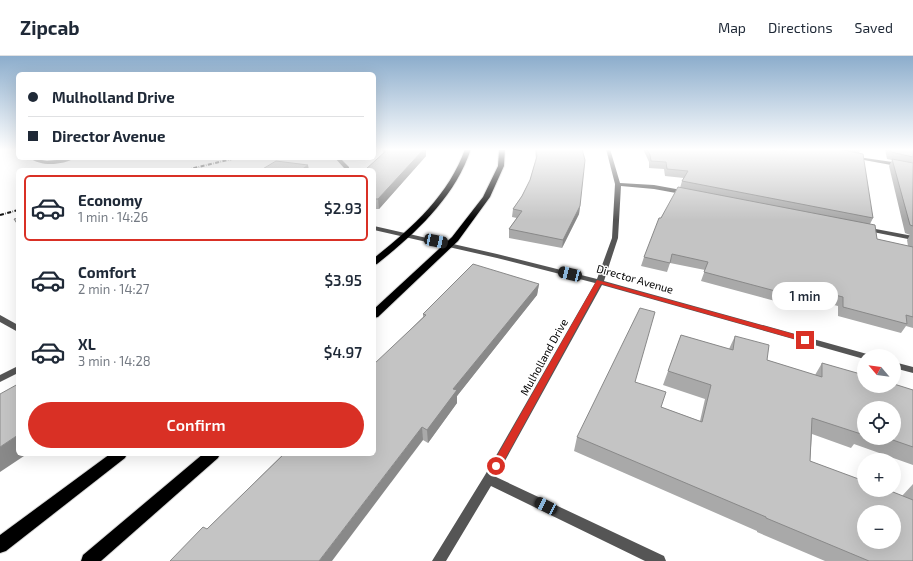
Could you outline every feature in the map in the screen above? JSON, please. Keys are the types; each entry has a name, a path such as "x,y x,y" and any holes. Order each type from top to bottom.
{"main road":[{"path":"376,260 407,234 441,198 458,173"},
{"path":"376,313 455,240 486,197 497,173"},
{"path":"0,545 117,456"},
{"path":"89,561 211,456"}],"street":[{"name":"Mulholland Drive","path":"439,561 489,479 600,281 615,238 618,184 615,173"},
{"path":"618,184 654,187 694,194"},
{"path":"858,227 913,238"},
{"name":"Director Avenue","path":"376,228 450,244 600,281 857,354"},
{"path":"0,318 16,328"},
{"path":"901,367 913,370"},
{"path":"0,379 16,369"},
{"path":"489,479 659,561"}],"building":[{"path":"376,173 402,173 378,199 376,199"},
{"path":"532,173 584,173 580,206 563,240 509,229 522,211 513,209 530,180"},
{"path":"687,173 866,173 873,218 682,181"},
{"path":"896,173 913,173 913,226 910,225"},
{"path":"678,187 875,225 877,239 913,247 913,317 906,315 907,324 843,307 843,297 799,286 798,297 704,272 708,262 672,254 670,263 644,257 659,218 661,218"},
{"path":"473,264 539,284 453,389 457,390 427,430 422,427 319,561 170,561 203,527 207,529 282,456 376,456 376,362 426,315 423,314"},
{"path":"640,308 655,312 635,382 666,392 661,407 702,422 711,385 668,371 681,335 733,350 735,336 769,345 767,360 822,377 822,363 857,373 857,393 901,393 901,386 913,390 913,447 901,443 901,401 857,401 857,433 812,418 810,461 857,478 857,497 901,497 901,495 913,500 913,561 869,561 577,437"},
{"path":"16,385 16,436 0,447 0,394"}],"railway":[{"path":"0,215 16,211"}],"route":[{"path":"496,466 600,281 805,340"}]}
